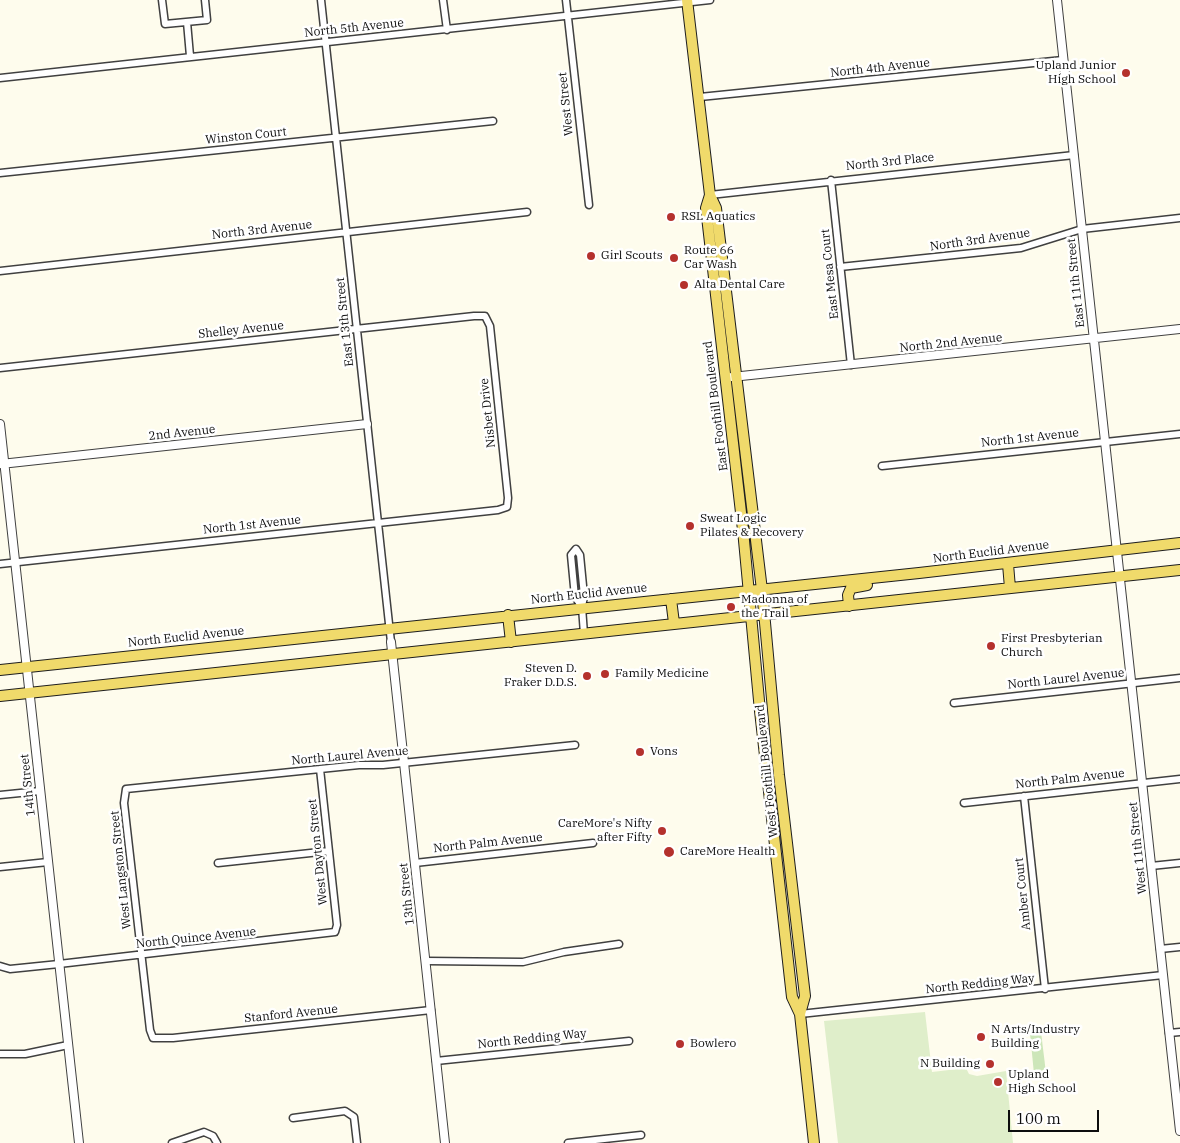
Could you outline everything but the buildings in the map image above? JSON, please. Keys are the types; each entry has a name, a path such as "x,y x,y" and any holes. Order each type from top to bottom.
{"main road":[{"name":"East Foothill Boulevard","path":"689,1 710,195 716,208 762,590 763,614"},
{"name":"East Foothill Boulevard","path":"710,195 706,208 749,591 750,616"},
{"name":"North Euclid Avenue","path":"0,670 582,607 1008,564 1180,543"},
{"path":"1008,564 1010,588"},
{"path":"0,696 1180,570"},
{"path":"848,606 848,594 851,588 891,583 919,573"},
{"path":"671,599 674,623"},
{"name":"West Foothill Boulevard","path":"763,614 805,996 800,1014"},
{"path":"508,615 511,642"},
{"name":"West Foothill Boulevard","path":"750,616 792,997 800,1014 814,1143"},
{"path":"767,774 774,778 779,820 786,835"}],"street":[{"path":"162,0 165,24 207,20 205,0"},
{"name":"East 13th Street","path":"322,0 391,642"},
{"path":"443,0 447,30"},
{"name":"West Street","path":"566,0 589,205"},
{"name":"North 5th Avenue","path":"0,78 710,0"},
{"name":"East 11th Street","path":"1057,0 1118,563"},
{"path":"187,22 190,56"},
{"name":"North 4th Avenue","path":"700,97 1063,60"},
{"name":"Winston Court","path":"0,173 493,121"},
{"name":"North 3rd Place","path":"710,195 831,180 1074,155"},
{"name":"East Mesa Court","path":"831,180 851,365"},
{"name":"North 3rd Avenue","path":"0,271 527,212"},
{"name":"North 3rd Avenue","path":"840,267 1021,248 1082,229 1180,218"},
{"name":"Shelley Avenue","path":"0,368 357,328 485,316"},
{"name":"Nisbet Drive","path":"485,316 491,336 508,498 507,507"},
{"name":"North 2nd Avenue","path":"725,377 1180,329"},
{"name":"14th Street","path":"0,424 2,464 27,667 79,1143"},
{"name":"2nd Avenue","path":"2,464 367,424"},
{"name":"North 1st Avenue","path":"882,466 1180,434"},
{"name":"North 1st Avenue","path":"0,564 498,510 507,507"},
{"path":"582,607 575,597 574,589 571,555 576,549 580,555 584,588 582,607 584,634"},
{"name":"West 11th Street","path":"1118,563 1180,1131"},
{"name":"13th Street","path":"391,642 445,1143"},
{"name":"North Laurel Avenue","path":"954,703 1180,678"},
{"name":"North Laurel Avenue","path":"126,789 575,745"},
{"name":"West Dayton Street","path":"320,769 337,925 335,932"},
{"name":"North Palm Avenue","path":"964,803 1180,779"},
{"name":"West Langston Street","path":"126,789 124,803 150,1030 153,1038"},
{"path":"0,795 40,791"},
{"name":"Amber Court","path":"1024,796 1045,988"},
{"name":"North Palm Avenue","path":"415,863 593,843"},
{"path":"218,863 328,851"},
{"path":"0,867 48,862"},
{"path":"1151,866 1180,863"},
{"name":"North Quince Avenue","path":"0,966 10,969 141,956 335,932"},
{"path":"426,961 523,962 564,952 619,944"},
{"path":"1160,949 1180,947"},
{"name":"North Redding Way","path":"800,1014 1163,975"},
{"name":"Stanford Avenue","path":"153,1038 167,1039 431,1010"},
{"path":"1169,1033 1180,1032"},
{"name":"North Redding Way","path":"436,1060 629,1041"},
{"path":"0,1054 25,1054 68,1045"},
{"path":"293,1118 345,1111 354,1117 358,1143"},
{"path":"172,1143 204,1132 213,1136 217,1143"},
{"path":"568,1143 641,1135"}],"green space":[{"path":"925,1012 932,1072 966,1068 969,1074 977,1076 1006,1071 1013,1143 838,1143 824,1021"},
{"path":"1041,1032 1046,1073 1034,1074 1030,1033"}],"place":[{"name":"Upland Junior High School","path":"1126,73"},
{"name":"RSL Aquatics","path":"671,217"},
{"name":"Girl Scouts","path":"591,256"},
{"name":"Route 66 Car Wash","path":"674,258"},
{"name":"Alta Dental Care","path":"684,285"},
{"name":"Sweat Logic Pilates & Recovery","path":"690,526"},
{"name":"Madonna of the Trail","path":"731,607"},
{"name":"First Presbyterian Church","path":"991,646"},
{"name":"Family Medicine","path":"605,674"},
{"name":"Steven D. Fraker D.D.S.","path":"587,676"},
{"name":"Vons","path":"640,752"},
{"name":"CareMore's Nifty after Fifty","path":"662,831"},
{"name":"CareMore Health","path":"669,852"},
{"name":"N Arts/Industry Building","path":"981,1037"},
{"name":"Bowlero","path":"680,1044"},
{"name":"N Building","path":"990,1064"},
{"name":"Upland High School","path":"998,1082"}]}
